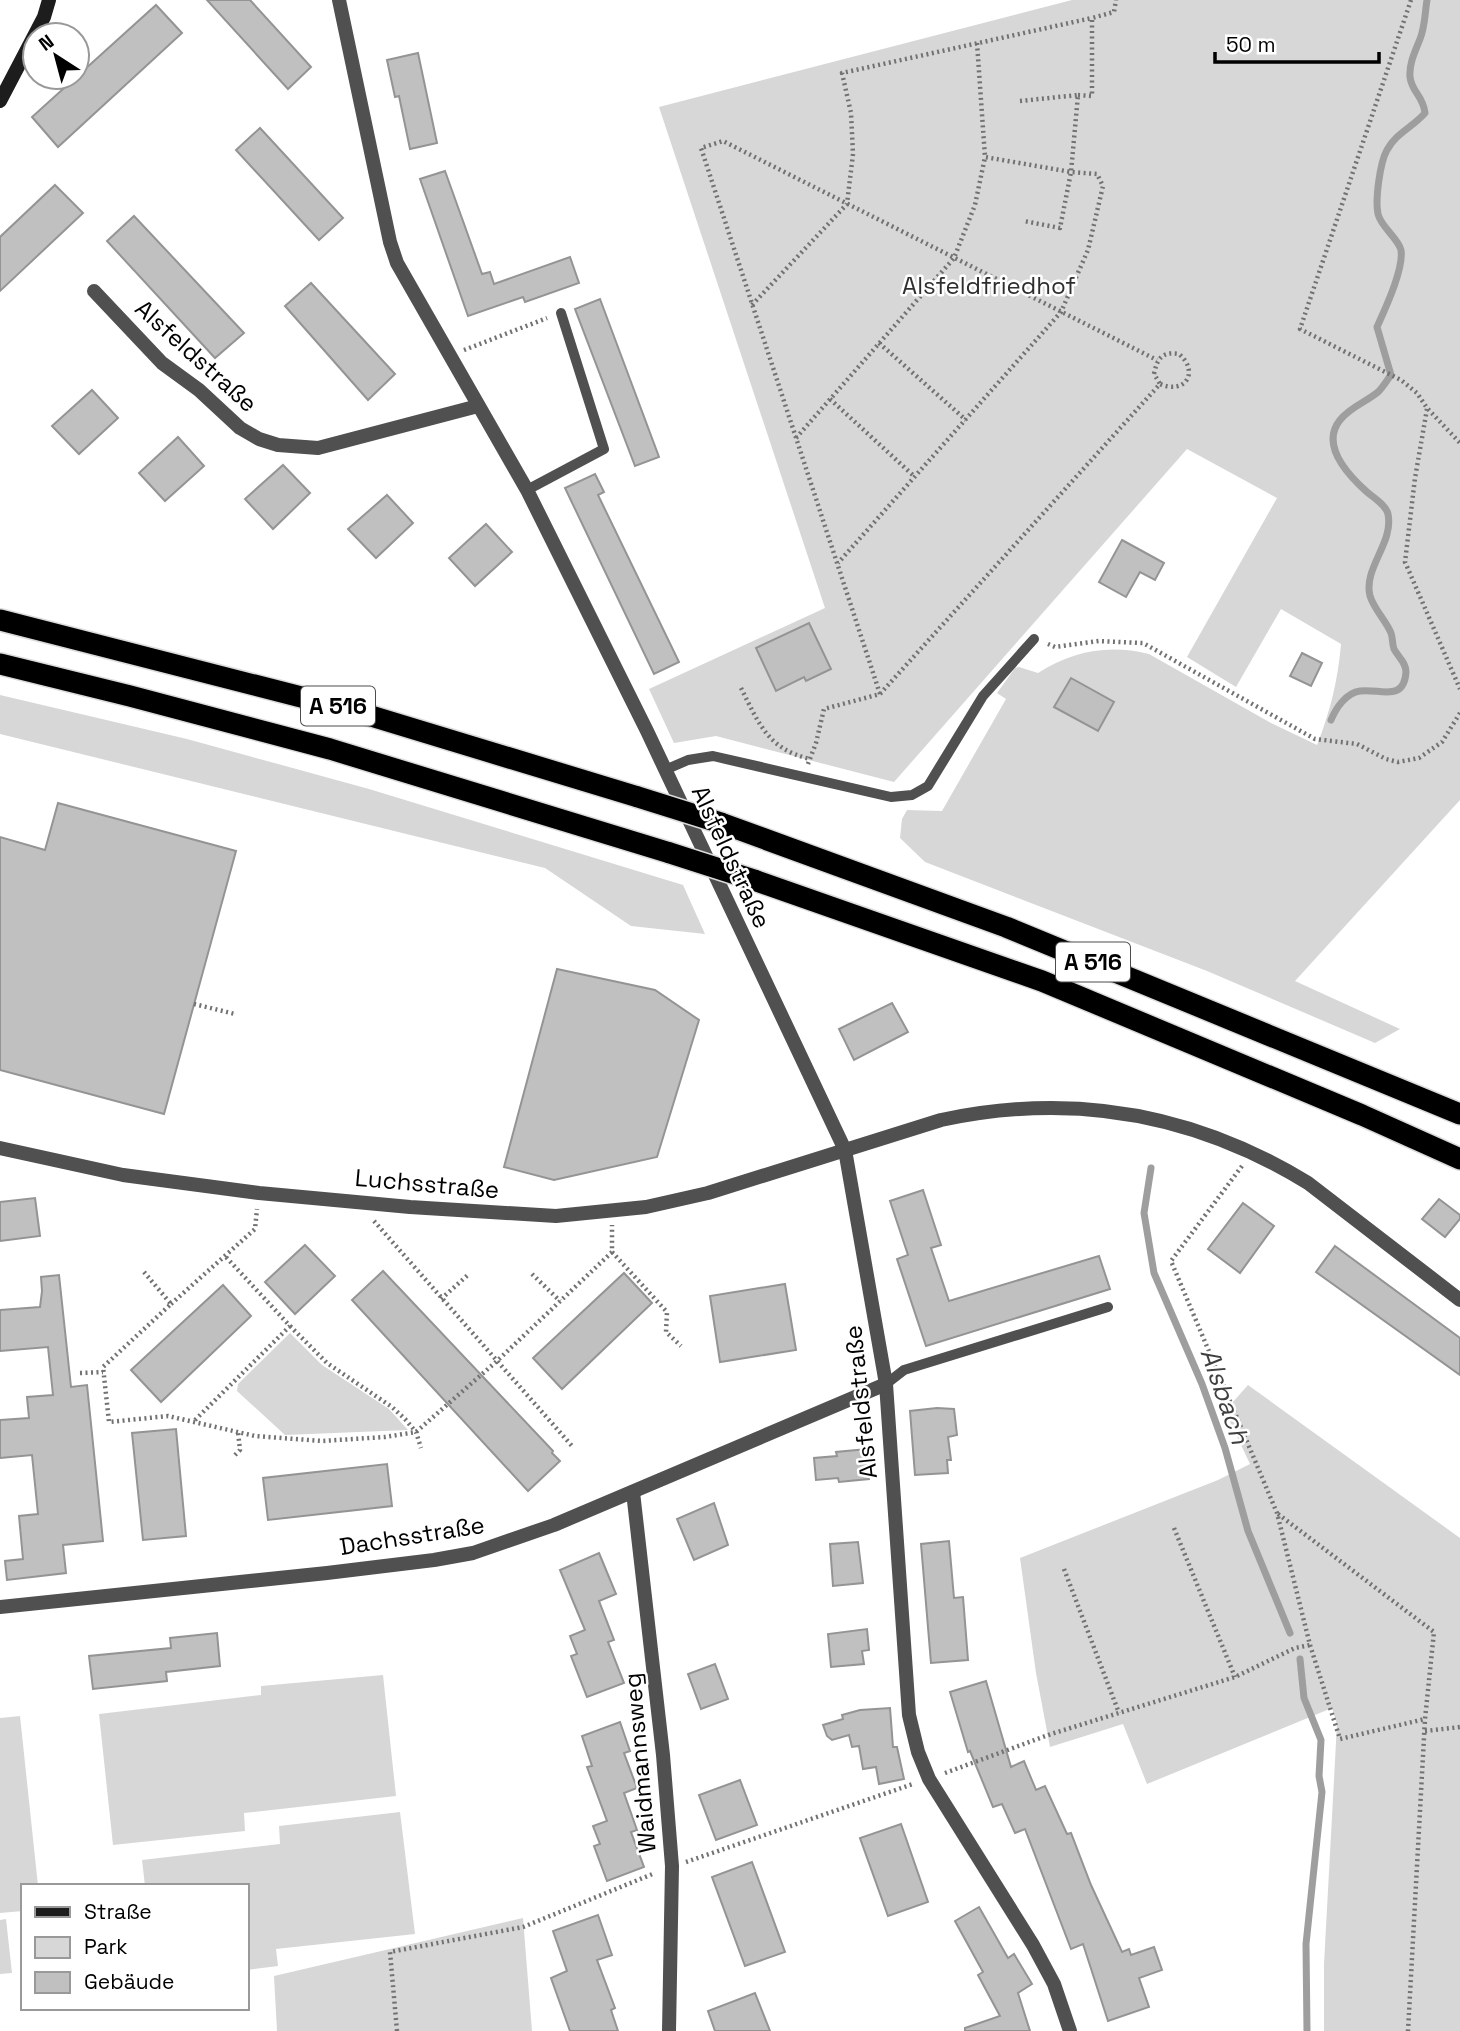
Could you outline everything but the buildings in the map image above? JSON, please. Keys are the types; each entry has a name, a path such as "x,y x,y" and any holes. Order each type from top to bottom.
{"highway":[{"name":"A 516","path":"0,620 348,709 721,823 1006,927 1460,1114"},
{"name":"A 516","path":"0,664 330,749 754,880 1042,981 1460,1159"}],"street":[{"path":"0,101 44,17 49,0"},
{"name":"Alsfeldstraße","path":"339,0 390,242 397,263 527,490 665,770 845,1150 886,1384 909,1716 918,1752 929,1779 1033,1945 1054,1984 1070,2031"},
{"name":"Alsfeldstraße","path":"94,291 162,363 199,390 240,428 268,442 318,448 478,406"},
{"name":"Luchsstraße","path":"0,1149 123,1175 259,1193 501,1214 556,1216 646,1207 708,1193 941,1120 978,1112 1018,1107 1107,1111 1171,1124 1252,1152 1308,1184 1460,1300"},
{"name":"Dachsstraße","path":"0,1607 434,1560 473,1553 514,1540 633,1492 886,1384"},
{"name":"Waidmannsweg","path":"633,1492 673,1867 668,2031"}],"lane":[{"path":"527,490 604,449 561,313"},
{"name":"Alsfeldstraße","path":"665,770 688,760 713,755 891,797 912,795 928,786 983,696 1034,639"},
{"path":"886,1384 904,1370 1108,1307"}],"path":[{"path":"752,305 847,204 853,154 851,113 842,73 1092,18 1114,12 1116,0"},
{"path":"1411,0 1300,329 1401,380 1417,393 1427,408 1460,443"},
{"path":"1020,101 1092,96 1092,18"},
{"path":"796,438 954,258 975,205 985,157 977,43"},
{"path":"1024,221 1060,228 1071,172 1078,95"},
{"path":"880,694 701,148 723,141 1157,360"},
{"path":"837,564 1061,312 1087,250 1103,186 1097,174 985,157"},
{"path":"450,356 561,313"},
{"path":"879,343 966,420"},
{"path":"1179,354 1186,360 1190,372 1186,381 1179,387 1169,388 1160,384 1154,374 1157,360 1164,355 1179,354"},
{"path":"802,778 824,709 880,694 1160,384"},
{"path":"830,399 915,477"},
{"path":"1427,408 1405,562 1460,689"},
{"path":"1034,639 1055,647 1099,641 1143,643 1315,739 1357,744 1398,762 1419,758 1442,742 1460,713"},
{"path":"741,688 762,730 780,748 792,755 810,759"},
{"path":"194,1004 235,1014"},
{"path":"1252,1152 1171,1261 1277,1513 1310,1645 1340,1738 1425,1719"},
{"path":"259,1193 255,1229 103,1367 109,1422 168,1416 289,1440 322,1441 416,1432 497,1361 612,1252"},
{"path":"356,1200 572,1446"},
{"path":"612,1211 612,1252 667,1312 666,1332 681,1346"},
{"path":"225,1256 327,1363 392,1407 416,1432 421,1448"},
{"path":"144,1272 171,1304"},
{"path":"441,1299 469,1273"},
{"path":"532,1273 559,1301"},
{"path":"195,1420 290,1326"},
{"path":"80,1373 103,1372"},
{"path":"234,1455 240,1450 238,1432"},
{"path":"1277,1513 1434,1632 1425,1719 1408,2031"},
{"path":"1174,1528 1235,1676"},
{"path":"1064,1569 1119,1713"},
{"path":"397,2031 390,1952 523,1927 673,1867 1051,1734 1235,1676 1295,1648 1310,1645"},
{"path":"1425,1731 1460,1727"}],"green space":[{"name":"Alsfeldfriedhof","path":"1072,0 1460,0 1460,800 1295,981 1400,1029 1375,1043 1207,971 925,862 900,838 902,819 907,810 942,811 1006,699 997,693 1015,668 1019,667 1038,673 1064,659 1105,650 1149,654 1271,723 1317,745 1333,696 1341,644 1281,609 1236,687 1187,657 1277,498 1187,449 894,782 716,736 674,743 649,689 825,608 659,107"},
{"path":"0,695 187,739 369,789 683,885 705,934 631,926 545,868 0,734"},
{"path":"290,1333 322,1365 389,1409 408,1430 285,1435 237,1391 238,1384"},
{"path":"1248,1385 1460,1538 1460,2031 1324,2031 1324,1964 1337,1724 1332,1708 1147,1784 1123,1724 1050,1747 1036,1673 1020,1558 1218,1480 1250,1464 1225,1411"},
{"path":"383,1675 396,1796 244,1813 245,1831 113,1845 99,1714 261,1695 261,1686"},
{"path":"20,1716 38,1884 21,1884 21,1911 0,1913 0,1718"},
{"path":"400,1812 415,1934 276,1949 278,1966 248,1970 248,1884 145,1884 142,1860 280,1844 279,1826"},
{"path":"523,1918 532,2031 277,2031 274,1976"},
{"path":"6,1919 12,1973 0,1974 0,1920"}],"waterway":[{"name":"Alsbach","path":"1331,720 1339,706 1350,695 1360,691 1396,691 1401,688 1406,672 1394,649 1391,633 1370,596 1371,575 1387,535 1388,514 1345,468 1339,459 1333,439 1344,415 1378,392 1391,375 1377,327 1397,278 1401,250 1378,214 1378,191 1387,150 1395,139 1425,113 1411,82 1410,72 1423,30 1427,0"},
{"name":"Alsbach","path":"1151,1168 1144,1213 1154,1273 1202,1384 1225,1448 1248,1531 1290,1633"},
{"name":"Alsbach","path":"1300,1659 1304,1698 1321,1740 1319,1776 1322,1792 1306,1944 1307,2031"}]}
